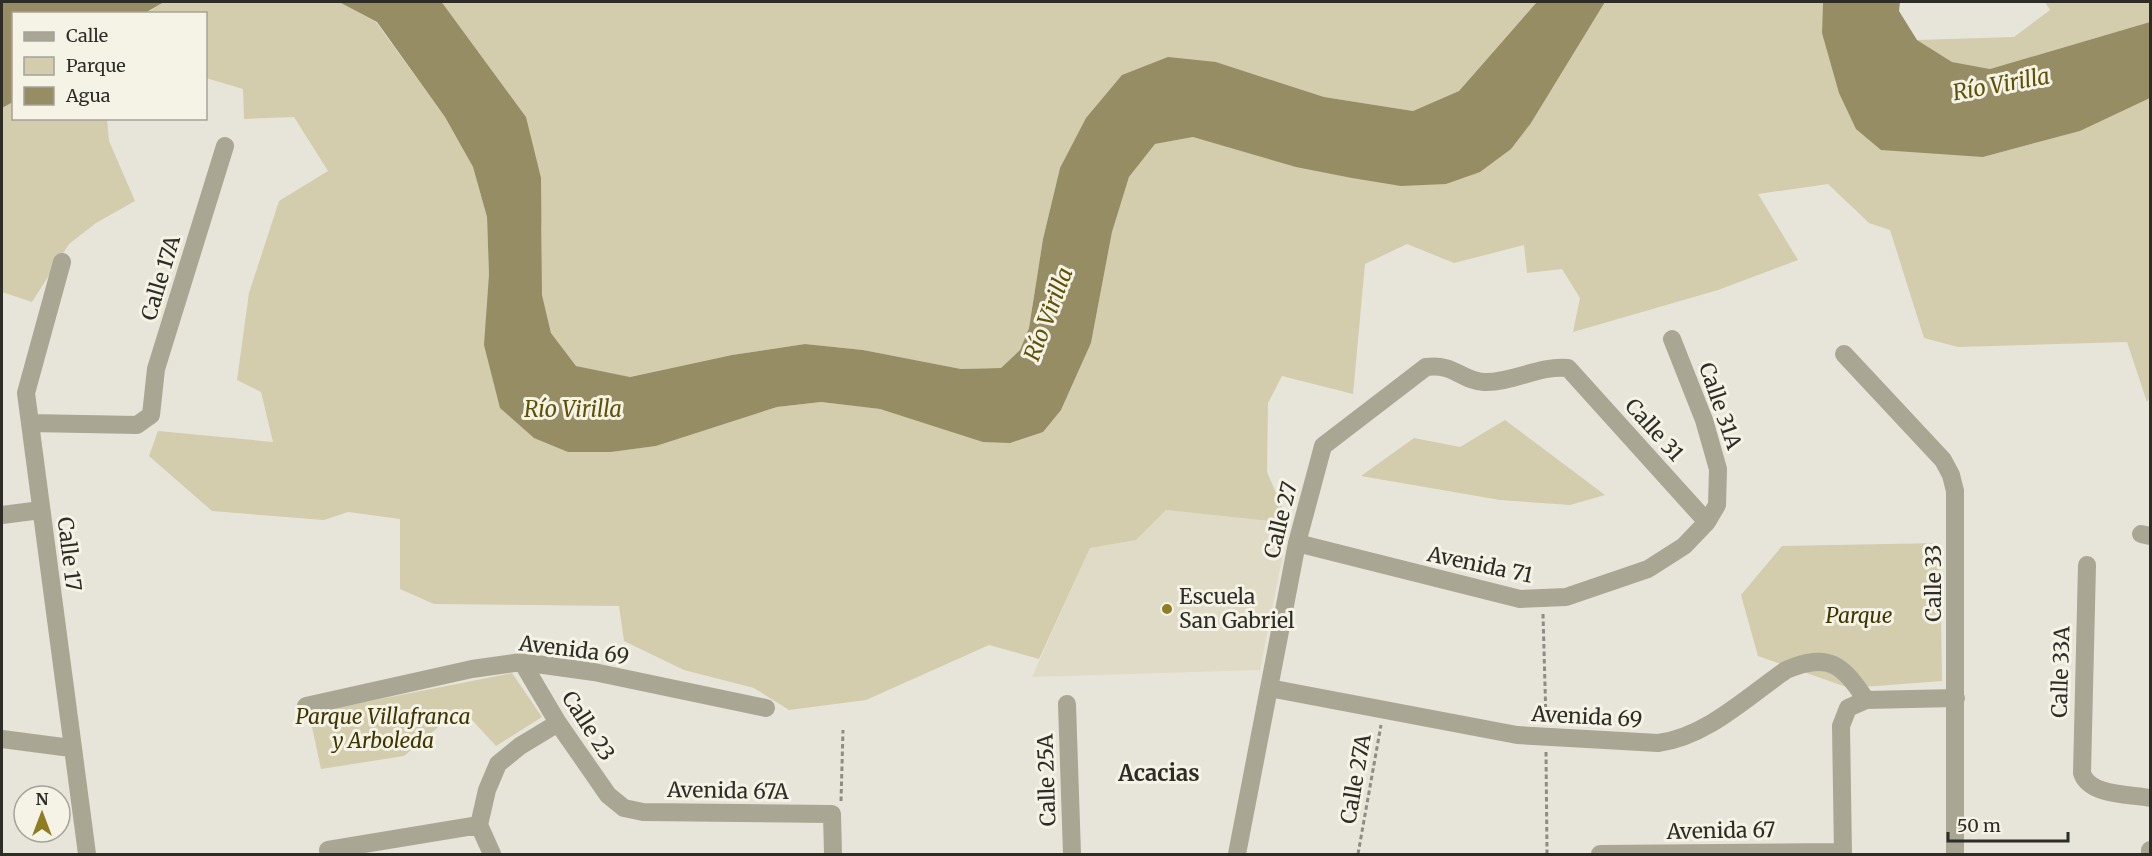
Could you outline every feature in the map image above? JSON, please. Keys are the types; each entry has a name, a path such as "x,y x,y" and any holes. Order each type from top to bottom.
{"street":[{"name":"Calle 17A","path":"30,423 137,425 151,415 156,369 225,146"},
{"name":"Calle 17","path":"62,262 26,393 71,748 87,855"},
{"name":"Calle 31A","path":"1672,339 1704,420 1718,469 1717,505 1707,522"},
{"name":"Calle 33","path":"1844,354 1942,460 1951,475 1957,507 1955,855"},
{"name":"Calle 27","path":"1236,855 1297,543 1323,446 1426,367 1442,365 1481,382 1497,382 1556,367 1568,368"},
{"name":"Calle 31","path":"1568,368 1707,522"},
{"path":"2,515 41,510"},
{"name":"Avenida 71","path":"1297,543 1469,588 1520,599 1542,600 1566,597 1598,588 1648,569 1684,546 1707,522"},
{"name":"Calle 33A","path":"2087,565 2082,765 2084,780 2096,789 2151,798"},
{"name":"Avenida 69","path":"1269,688 1518,735 1658,743 1676,741 1694,733 1786,670 1812,661 1834,664 1843,669 1866,700"},
{"name":"Avenida 69","path":"306,706 472,669 522,662 594,672 766,708"},
{"name":"Calle 23","path":"522,662 558,723 608,795 624,808"},
{"path":"1843,853 1841,726 1848,708 1866,700 1956,698"},
{"name":"Calle 25A","path":"1067,704 1072,855"},
{"path":"492,855 479,825 487,790 498,764 520,746 558,723"},
{"path":"2,739 71,748"},
{"name":"Avenida 67A","path":"624,808 643,812 832,814"},
{"path":"832,814 833,855"},
{"path":"328,852 479,825"},
{"path":"2150,855 2151,850"},
{"name":"Avenida 67","path":"1600,855 1843,853"}],"path":[{"name":"Calle 27A","path":"1358,855 1384,709"},
{"path":"832,814 841,806 843,730"}],"shaded area":[{"name":"Escuela San Gabriel","path":"1166,510 1289,523 1260,670 1032,677 1090,548 1136,540"}],"green space":[{"path":"164,2 339,2 376,22 445,117 473,167 487,217 489,275 568,452 611,452 656,446 777,407 821,402 880,409 928,424 1061,410 1091,343 1112,232 1129,177 1155,144 1193,137 1237,148 1531,123 1605,2 1823,2 1822,33 1983,157 2080,131 2150,98 2150,397 2147,402 2127,342 1958,347 1924,338 1890,230 1869,223 1828,184 1758,194 1798,260 1718,290 1573,332 1580,298 1562,269 1527,273 1524,245 1454,263 1407,244 1365,264 1353,394 1282,376 1268,403 1267,472 1289,523 1166,510 1136,540 1090,548 1039,659 989,645 866,700 789,710 754,688 684,670 624,641 619,606 434,604 400,589 400,519 348,512 324,520 212,511 149,456 158,431 273,442 261,392 237,380 249,293 279,201 328,171 294,117 244,119 243,89 207,78 207,12 148,12"},
{"path":"441,2 1537,2 1459,91 1413,111 1324,97 1216,62 1060,168 1043,239 1029,328 1020,350 1001,368 961,369 863,350 805,344 732,355 629,377 576,366 551,333 542,295 542,228 526,117"},
{"path":"2045,2 2150,2 2150,22 1990,69 1952,62 1917,40 2014,37 2050,10"},
{"path":"12,103 12,120 107,120 109,141 135,201 96,223 69,244 32,302 2,292 2,108"},
{"path":"1505,420 1605,495 1570,505 1500,500 1361,476 1414,438 1460,447"},
{"name":"Parque","path":"1940,543 1942,681 1849,688 1758,656 1741,595 1782,546"},
{"name":"Parque Villafranca y Arboleda","path":"512,673 542,717 496,746 461,708 404,756 321,769 309,713"}],"water":[{"path":"2,2 164,2 147,12 12,12 12,103 2,108"},
{"name":"Río Virilla","path":"339,2 441,2 443,4 526,117 541,178 542,295 551,333 576,366 630,377 732,355 805,344 863,350 961,369 1001,368 1020,350 1029,328 1043,239 1060,168 1086,118 1122,75 1168,57 1216,62 1324,97 1413,111 1459,91 1537,2 1605,2 1531,123 1511,149 1480,172 1446,184 1401,186 1352,178 1296,167 1193,137 1155,144 1129,177 1112,232 1091,343 1061,410 1043,432 1010,443 983,442 880,409 821,402 777,407 656,446 611,452 568,452 534,438 500,408 484,345 489,275 487,217 473,167 445,117 377,22"},
{"name":"Río Virilla","path":"1823,2 1900,2 1899,11 1917,40 1952,62 1990,69 2150,22 2150,98 2080,131 1983,157 1881,150 1856,129 1839,93 1822,33"}],"place":[{"name":"Escuela San Gabriel","path":"1167,609"}],"district":[{"name":"Acacias","path":"1159,773"}]}
